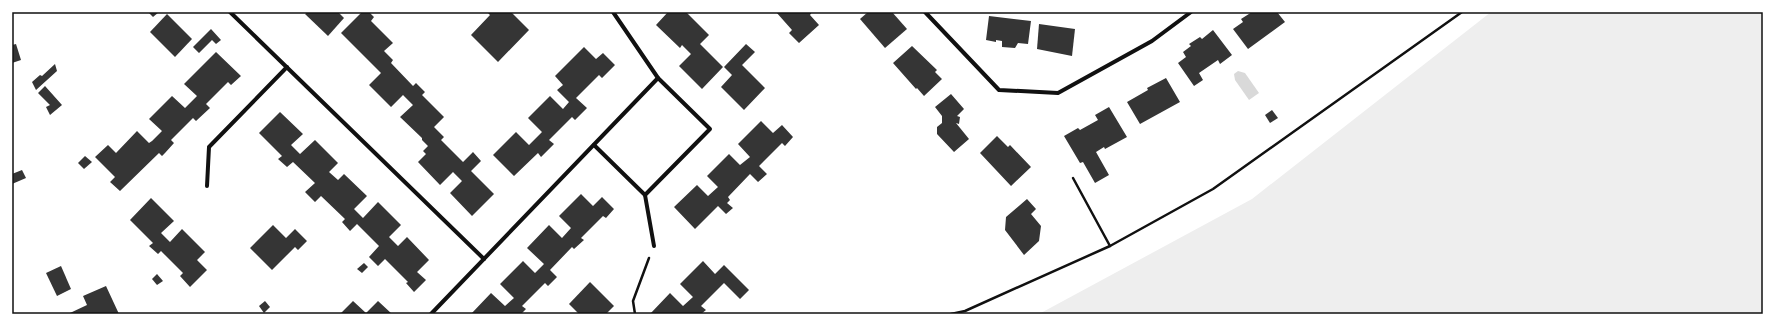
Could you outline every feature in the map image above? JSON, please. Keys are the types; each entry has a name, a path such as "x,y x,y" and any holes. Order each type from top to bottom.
{"street":[{"path":"230,12 484,259"},
{"path":"612,12 658,78 710,129 646,195"},
{"path":"925,12 999,90 1058,93 1152,42 1191,12"},
{"path":"207,186 210,147 287,67"},
{"path":"431,314 658,78"},
{"path":"594,145 646,195 654,246"}],"path":[{"path":"951,314 965,311 1110,246 1213,189 1462,12"},
{"path":"1073,178 1110,246"},
{"path":"635,314 633,301 654,246"}],"shaded area":[{"path":"1491,12 1763,12 1763,314 1039,314 1252,199"},
{"path":"1238,71 1245,73 1259,93 1249,100 1235,80 1234,74"}],"building":[{"path":"148,12 159,12 153,17"},
{"path":"308,12 338,12 344,18 328,36 305,14"},
{"path":"362,12 369,12 374,17 371,21 393,43 384,51 393,60 391,63 413,86 416,83 425,92 422,95 444,117 434,127 444,137 441,140 463,162 473,152 481,161 471,171 494,194 472,216 450,193 462,181 453,172 440,185 418,162 426,154 423,151 428,146 422,138 400,117 413,105 403,95 391,107 369,85 381,73 341,33"},
{"path":"487,12 511,12 529,30 498,62 471,35 490,15"},
{"path":"668,12 686,12 709,35 700,44 723,67 702,89 679,66 691,54 682,45 680,48 656,25"},
{"path":"776,12 812,12 810,15 819,25 799,43 789,33 792,30"},
{"path":"868,12 892,12 907,29 885,48 860,19"},
{"path":"1252,12 1277,12 1285,22 1248,49 1233,29 1243,22 1241,19"},
{"path":"167,14 192,39 175,57 150,32"},
{"path":"989,16 1031,21 1028,44 1018,43 1015,48 1002,47 1002,41 996,40 996,42 986,40"},
{"path":"1039,24 1075,29 1072,56 1037,49"},
{"path":"211,29 221,40 216,44 212,40 199,53 193,47"},
{"path":"1213,30 1232,55 1220,64 1218,60 1199,73 1203,80 1194,86 1178,63 1186,57 1183,52 1191,46 1189,44 1200,37 1202,39"},
{"path":"16,44 21,60 12,63 12,45"},
{"path":"746,44 755,52 742,65 765,88 744,110 721,87 732,75 724,67"},
{"path":"912,46 937,70 935,72 942,79 924,96 893,63"},
{"path":"584,47 596,59 603,53 615,65 602,78 599,75 576,98 587,108 575,120 572,117 549,140 554,144 541,157 538,153 514,176 493,155 516,132 529,145 542,132 528,118 550,96 563,109 569,102 557,90 563,85 555,76"},
{"path":"216,52 241,76 231,85 228,82 206,104 210,108 196,121 193,118 171,140 174,143 162,156 159,153 120,191 110,182 115,177 95,157 108,145 116,153 137,131 149,143 152,141 162,131 149,119 172,96 185,108 197,96 184,84"},
{"path":"55,64 57,71 36,90 32,82 40,75 42,76"},
{"path":"1166,78 1180,102 1140,124 1127,102 1148,90 1147,88"},
{"path":"45,86 62,105 50,115 46,107 50,105 38,93"},
{"path":"951,94 964,109 957,116 960,117 959,124 956,123 969,139 954,152 937,134 937,127 942,123 942,116 935,107"},
{"path":"1109,107 1127,137 1105,149 1104,147 1096,152 1109,175 1095,183 1083,162 1080,163 1064,136 1078,128 1080,130 1098,120 1095,115"},
{"path":"1272,110 1278,118 1270,123 1265,115"},
{"path":"280,112 303,134 291,145 300,154 315,140 338,163 329,172 338,180 344,174 367,196 354,209 363,218 378,202 401,225 389,237 398,246 407,237 429,260 417,272 426,280 414,292 406,283 408,282 385,259 378,266 369,257 379,246 357,224 350,231 342,222 345,219 321,196 315,202 305,192 315,183 293,162 287,167 278,159 282,156 259,133"},
{"path":"761,121 773,133 782,125 793,137 785,146 782,143 759,166 767,174 758,182 750,174 728,197 730,200 727,203 733,208 726,214 718,206 695,229 674,207 697,185 708,196 718,187 707,176 729,154 740,165 750,157 738,144"},
{"path":"997,136 1008,147 1010,145 1031,167 1011,186 980,153"},
{"path":"85,156 92,162 84,169 78,163"},
{"path":"22,170 26,178 12,184 12,174"},
{"path":"581,194 593,206 602,197 614,209 606,218 603,216 581,238 584,240 574,249 572,247 550,270 557,277 548,286 545,283 522,306 526,309 521,314 471,314 491,293 505,306 514,298 500,284 523,261 535,273 544,264 527,248 549,225 562,238 571,228 559,216"},
{"path":"151,198 174,221 161,233 170,242 182,229 205,252 197,260 207,270 190,287 180,276 183,273 161,251 158,254 149,246 153,243 130,220"},
{"path":"1027,199 1036,209 1031,214 1041,226 1039,241 1024,255 1005,230 1006,217"},
{"path":"273,225 286,238 295,229 307,241 298,250 295,247 272,270 250,248"},
{"path":"703,261 715,274 724,265 749,290 740,299 724,283 701,306 706,310 701,314 650,314 670,293 683,306 693,297 680,284"},
{"path":"364,263 368,267 362,273 357,269"},
{"path":"61,266 71,289 57,296 46,273"},
{"path":"157,274 163,281 157,285 152,279"},
{"path":"590,282 614,306 606,314 579,314 569,304"},
{"path":"106,286 119,314 70,313 87,305 83,296"},
{"path":"265,301 270,307 264,313 259,306"},
{"path":"353,301 366,313 378,301 392,314 340,314"}]}
